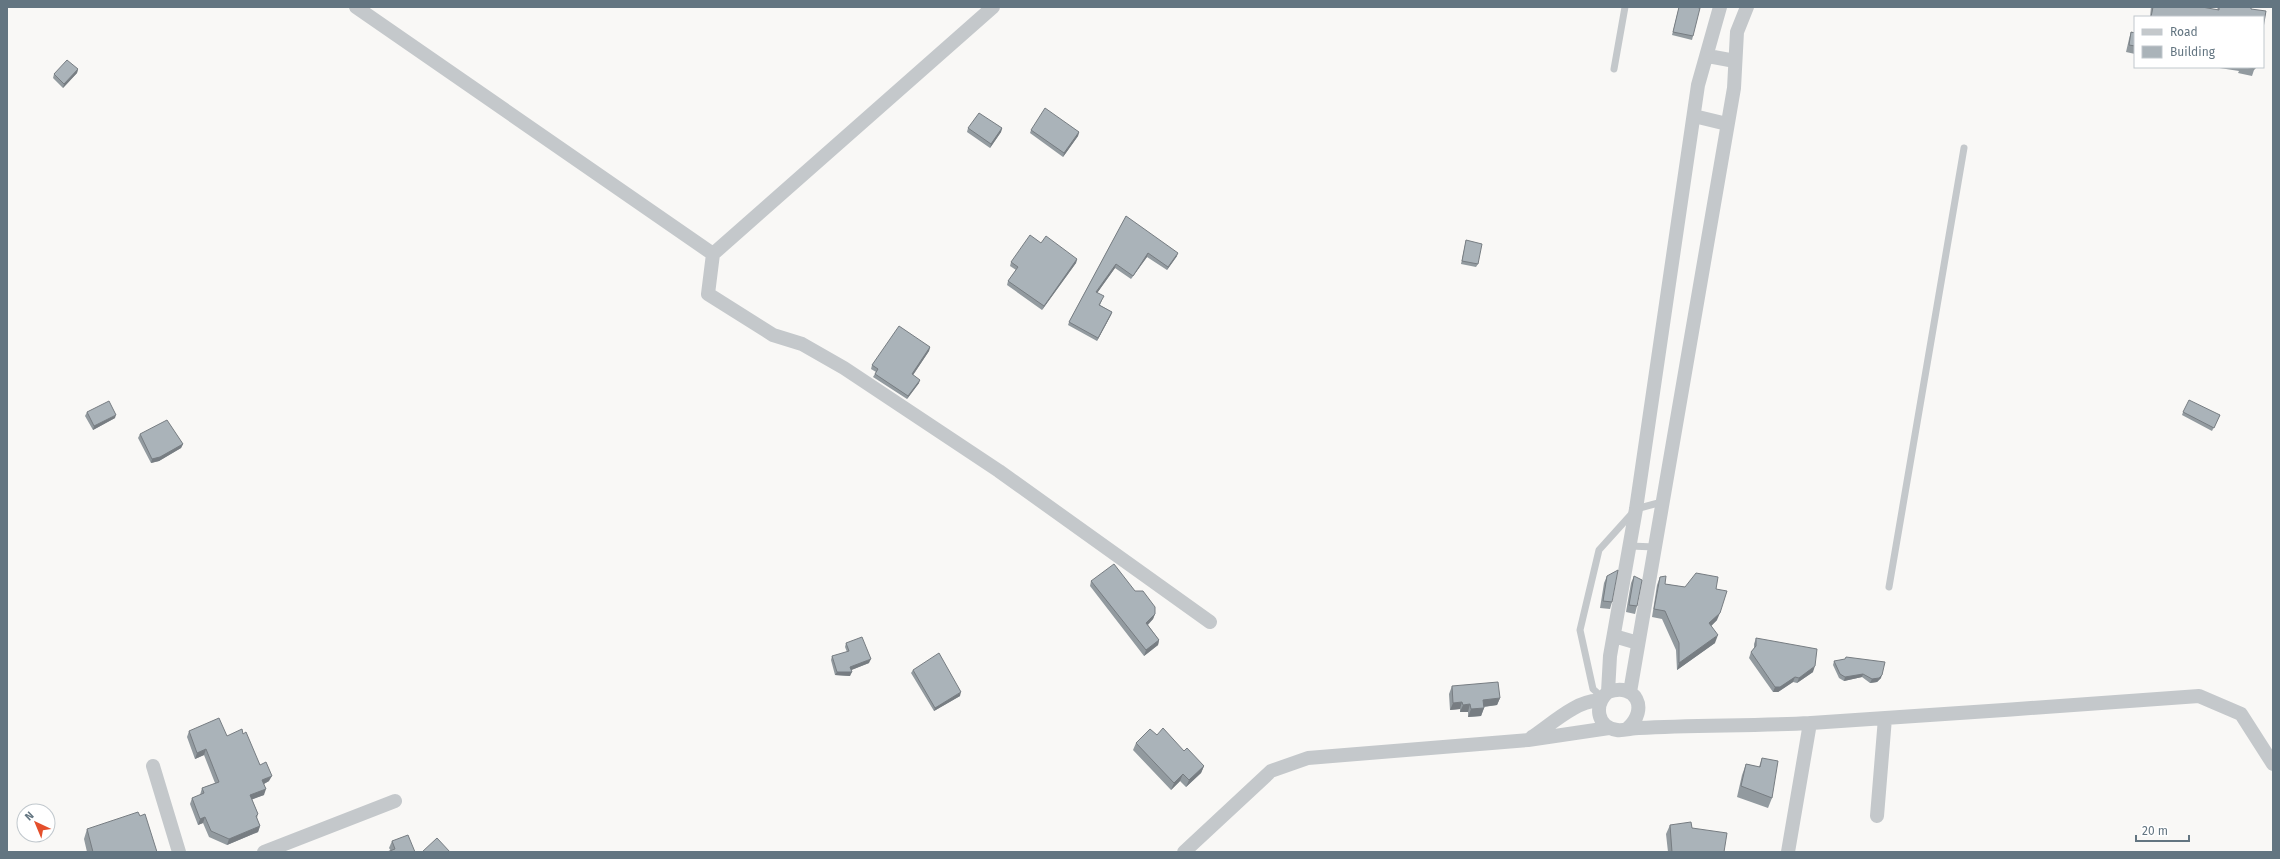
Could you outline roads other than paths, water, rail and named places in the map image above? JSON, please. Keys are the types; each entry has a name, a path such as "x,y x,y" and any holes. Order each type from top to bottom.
{"street":[{"path":"356,7 713,254"},
{"path":"993,7 713,254 708,294 773,335 802,344 844,368 999,472 1210,622"},
{"path":"1609,728 1603,722 1599,714 1604,697 1636,509 1698,85 1708,56 1720,7"},
{"path":"1630,692 1728,124 1738,32 1747,7"},
{"path":"1708,56 1735,61"},
{"path":"1694,116 1728,124"},
{"path":"1614,636 1638,643"},
{"path":"1528,740 1576,707 1623,689 1630,692 1637,700 1640,710 1636,721 1628,728"},
{"path":"1184,852 1271,771 1308,758 1528,740 1609,728 1619,730 1628,728 1666,726 1810,723 2199,696 2241,714 2273,764"},
{"path":"1640,710 1666,726"},
{"path":"1877,816 1885,718"},
{"path":"1788,852 1810,723"},
{"path":"153,766 179,852"},
{"path":"264,852 395,801"}],"lane":[{"path":"1614,69 1625,7"},
{"path":"1889,587 1964,148"},
{"path":"1604,697 1593,689 1580,630 1599,550 1636,509 1662,502"},
{"path":"1630,546 1654,547"}]}
